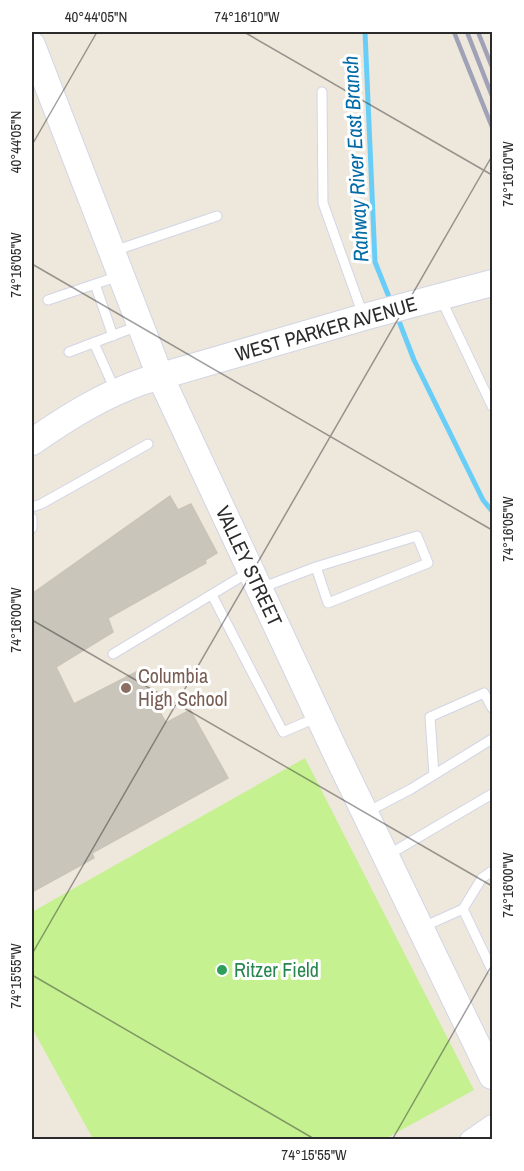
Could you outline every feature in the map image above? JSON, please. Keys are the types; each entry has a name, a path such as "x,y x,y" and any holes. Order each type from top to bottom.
{"main road":[{"name":"VALLEY STREET","path":"34,56 160,376 319,717 492,1076"},
{"name":"WEST PARKER AVENUE","path":"32,442 78,410 116,391 160,376 364,317 440,297 491,287"}],"street":[{"path":"469,1140 492,1124"}],"lane":[{"path":"322,92 323,203 364,317"},
{"path":"48,300 95,284 117,264 217,216"},
{"path":"95,284 113,336"},
{"path":"440,297 492,406"},
{"path":"69,352 141,326"},
{"path":"94,343 116,391"},
{"path":"32,507 148,444"},
{"path":"32,518 32,528"},
{"path":"113,654 212,595 255,580 316,567 417,536 428,563 328,603 316,567"},
{"path":"212,595 283,732 319,717"},
{"path":"434,775 430,717 484,693 492,708"},
{"path":"365,813 434,775 492,739"},
{"path":"386,856 492,794"},
{"path":"421,928 463,909 482,878 492,871"},
{"path":"463,909 492,970"}],"green space":[{"name":"Ritzer Field","path":"305,758 474,1090 385,1139 93,1139 32,1028 32,912"}],"building":[{"name":"Columbia High School","path":"170,496 178,510 191,504 217,553 205,560 206,563 108,618 113,632 56,667 74,704 138,671 166,723 190,710 228,778 92,853 94,858 32,892 32,594"}],"waterway":[{"name":"Rahway River East Branch","path":"365,32 375,262 391,302"},
{"name":"Rahway River East Branch","path":"397,316 414,360 483,500 492,511"}],"railway":[{"path":"454,32 492,127"},
{"path":"467,32 492,96"},
{"path":"478,32 492,67"}],"place":[{"name":"Columbia High School","path":"126,688"},
{"name":"Ritzer Field","path":"222,970"}]}
